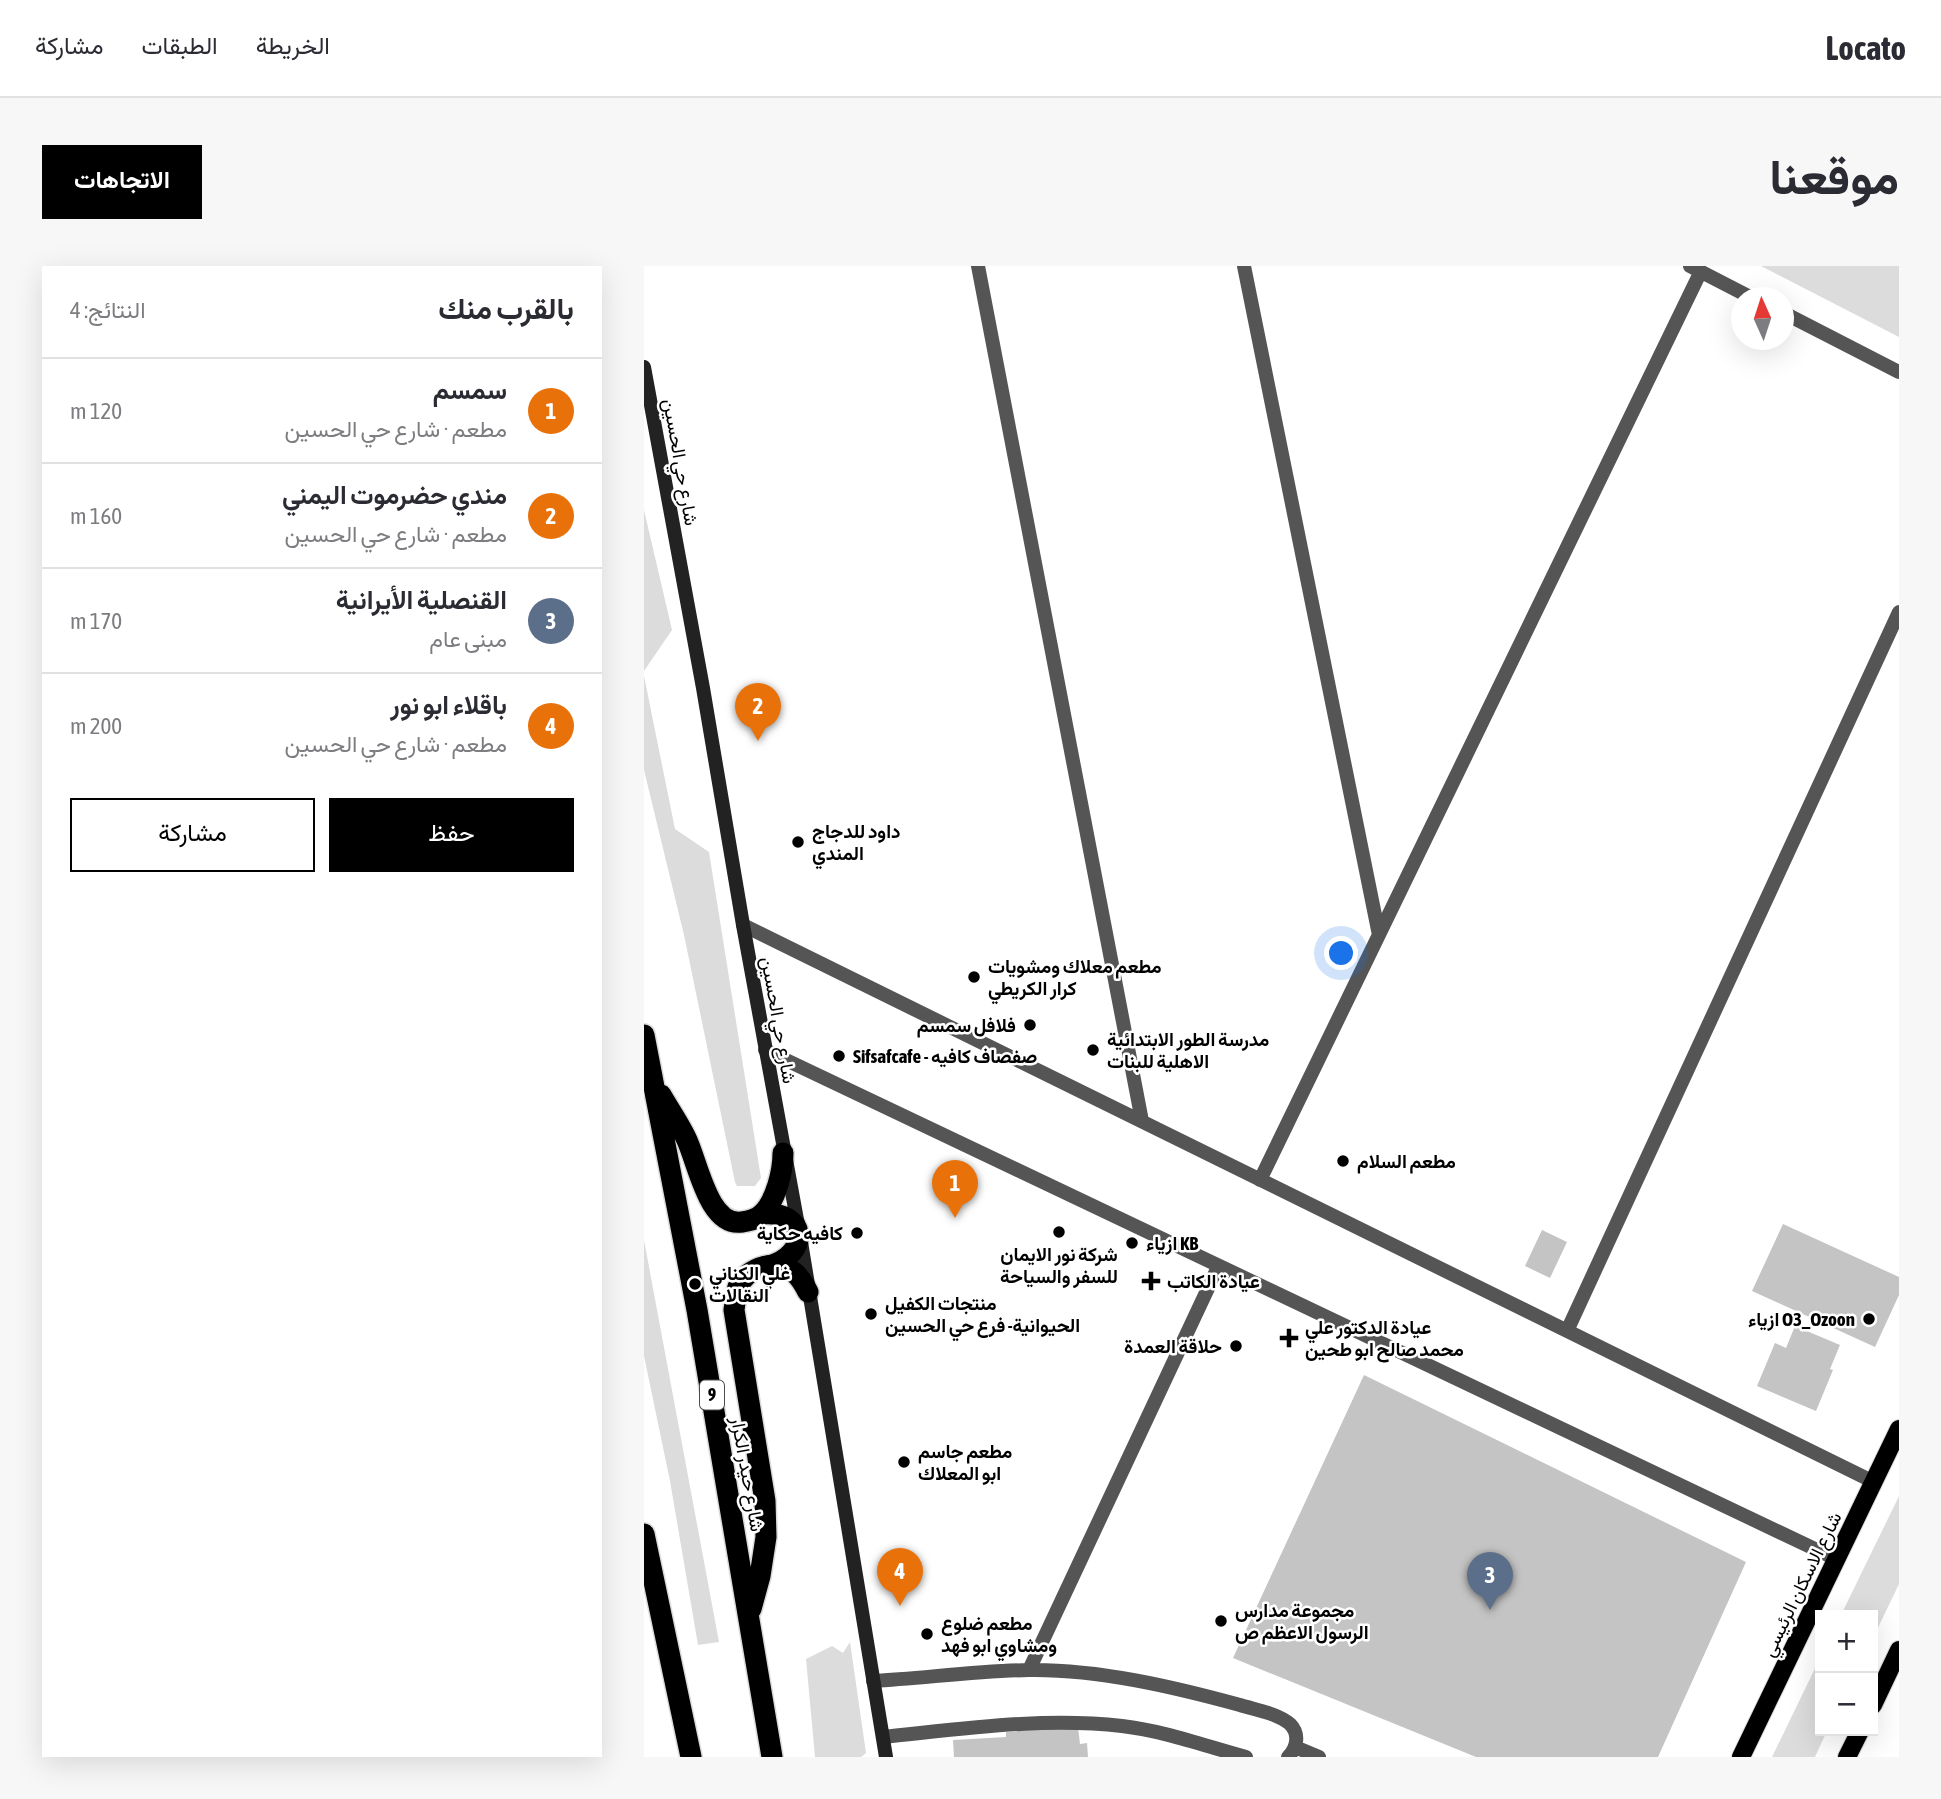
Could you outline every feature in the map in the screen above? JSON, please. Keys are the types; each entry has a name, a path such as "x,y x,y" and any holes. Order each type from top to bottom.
{"highway":[{"name":"شارع حيدر الكرار","path":"644,1035 697,1310 772,1757"},
{"path":"652,1080 686,1137 713,1206 723,1218 738,1222 751,1220 762,1214 775,1213 796,1224 800,1236 794,1252 779,1263 752,1270 745,1276 738,1289 734,1310 765,1501 766,1537 760,1576 749,1614"},
{"path":"762,1214 775,1193 783,1153"},
{"path":"769,1266 786,1268 796,1273 808,1293"},
{"path":"644,1535 691,1757"}],"main road":[{"name":"شارع حي الحسين","path":"644,367 704,688 765,1051 800,1236 886,1757"},
{"name":"شارع الاسكان الرئيسي","path":"1741,1757 1899,1429"},
{"path":"1878,1694 1899,1650"},
{"path":"1847,1757 1858,1736"}],"street":[{"path":"978,266 1142,1121"},
{"path":"1244,266 1379,935"},
{"path":"1260,1180 1695,269 1731,287"},
{"path":"1794,319 1899,372"},
{"path":"1567,1331 1899,612"},
{"path":"743,925 1874,1482"},
{"path":"765,1051 1836,1559"},
{"path":"1029,1670 1219,1268"},
{"path":"873,1681 1029,1670 1093,1675 1149,1684 1201,1695 1279,1717 1291,1726 1296,1734 1291,1752 1319,1757"},
{"path":"883,1737 1029,1723 1086,1723 1160,1732 1202,1742 1246,1757"}],"shaded area":[{"path":"1761,266 1899,266 1899,337"},
{"path":"644,510 672,630 644,671"},
{"path":"644,676 675,829 709,852 761,1178 755,1186 737,1186 735,1182 684,935 644,770"},
{"path":"644,1240 719,1642 698,1645 670,1481 644,1356"},
{"path":"1899,1496 1899,1584 1878,1628 1878,1610 1843,1610"},
{"path":"850,1642 866,1753 861,1757 815,1757 806,1659 832,1646 843,1653"},
{"path":"1815,1668 1815,1736 1825,1736 1815,1757 1772,1757"}],"building":[{"path":"1783,1224 1899,1277 1899,1295 1875,1347 1752,1291"},
{"path":"1542,1230 1567,1242 1550,1278 1525,1266"},
{"path":"1795,1326 1840,1345 1816,1411 1757,1386 1775,1343 1786,1348"},
{"path":"1364,1375 1746,1562 1658,1757 1476,1757 1233,1658"},
{"path":"1078,1727 1080,1744 1087,1743 1088,1757 954,1757 953,1740 1006,1737 1006,1732"}],"place":[{"name":"مندي حضرموت اليمني","path":"758,741"},
{"name":"داود للدجاج المندي","path":"798,842"},
{"name":"مطعم معلاك ومشويات كرار الكريطي","path":"974,977"},
{"name":"فلافل سمسم","path":"1030,1025"},
{"name":"مدرسة الطور الابتدائية الاهلية للبنات","path":"1093,1050"},
{"name":"Sifsafcafe - صفصاف كافيه","path":"839,1056"},
{"name":"مطعم السلام","path":"1343,1161"},
{"name":"سمسم","path":"955,1218"},
{"name":"شركة نور الايمان للسفر والسياحة","path":"1059,1232"},
{"name":"كافيه حكاية","path":"857,1233"},
{"name":"ازياء KB","path":"1132,1243"},
{"name":"عيادة الكاتب","path":"1151,1281"},
{"name":"غلي الكناني النقالات","path":"695,1284"},
{"name":"منتجات الكفيل الحيوانية- فرع حي الحسين","path":"871,1314"},
{"name":"ازياء O3_Ozoon","path":"1869,1319"},
{"name":"عيادة الدكتور علي محمد صالح ابو طحين","path":"1289,1338"},
{"name":"حلاقة العمدة","path":"1236,1346"},
{"name":"مطعم جاسم ابو المعلاك","path":"904,1462"},
{"name":"باقلاء ابو نور","path":"900,1606"},
{"name":"القنصلية الأيرانية","path":"1490,1610"},
{"name":"مجموعة مدارس الرسول الاعظم ص","path":"1221,1621"},
{"name":"مطعم ضلوع ومشاوي ابو فهد","path":"927,1634"}]}
